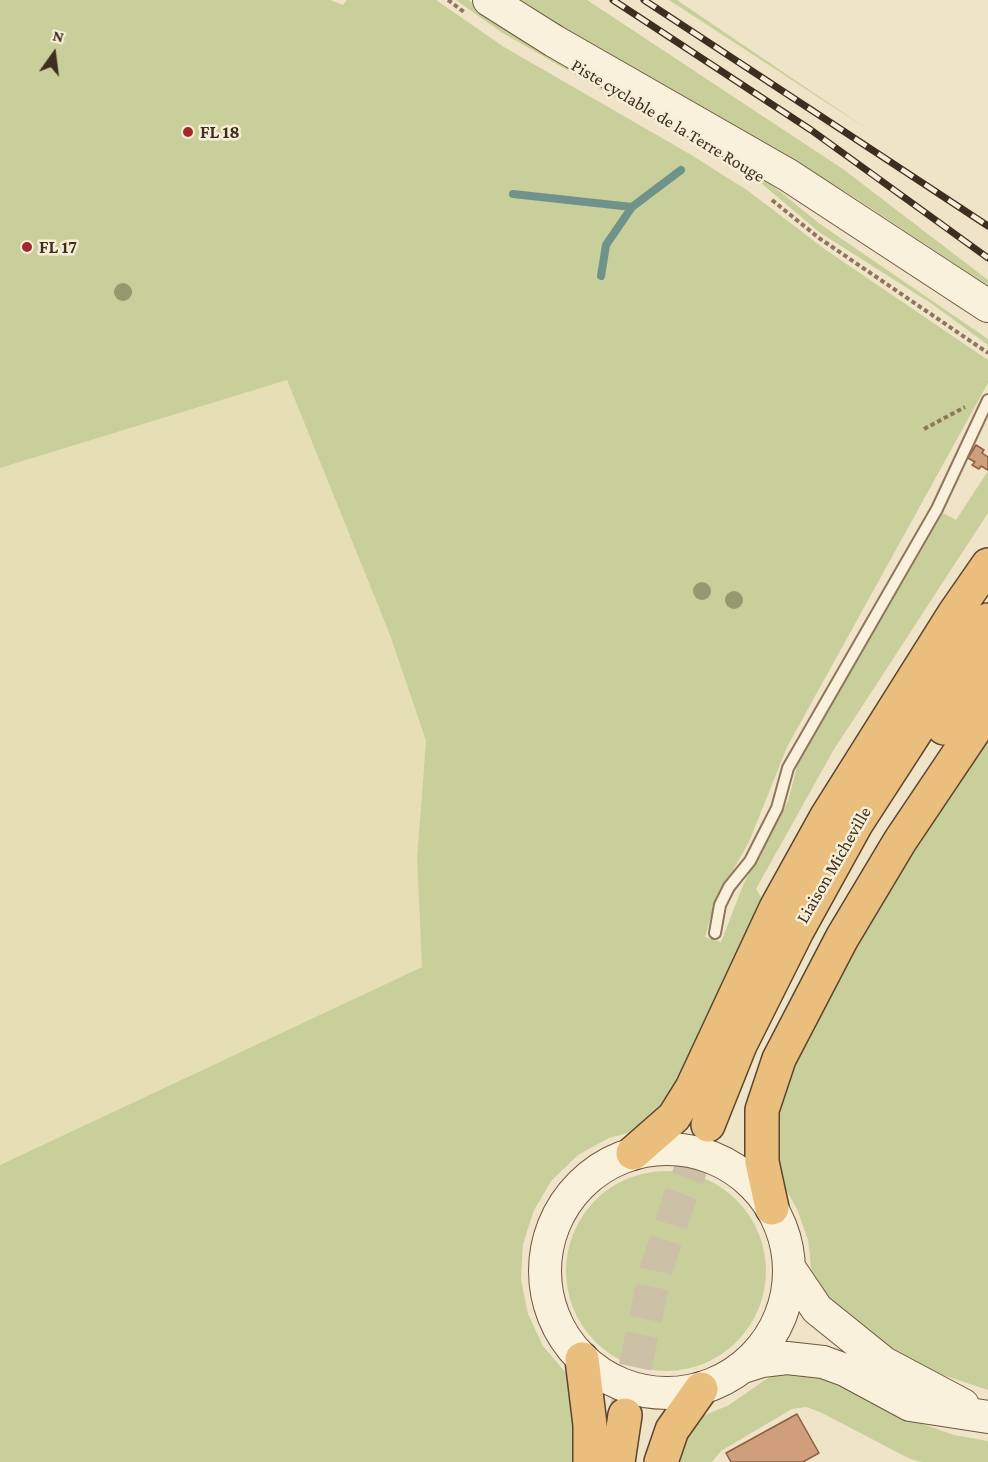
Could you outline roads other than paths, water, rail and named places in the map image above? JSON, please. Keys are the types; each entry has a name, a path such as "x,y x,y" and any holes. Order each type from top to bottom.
{"highway":[{"path":"633,1154 674,1116 692,1088 776,908 827,816 954,614 988,565"},
{"name":"Liaison Micheville","path":"988,620 850,834 797,931 746,1034 715,1128 818,929 874,830 988,664"},
{"path":"772,1208 762,1162 762,1110 779,1059 842,938 900,841 988,710"},
{"path":"582,1359 590,1425 590,1462"},
{"path":"661,1462 672,1430 701,1389"},
{"path":"618,1462 634,1417 636,1462"}],"main road":[{"path":"477,7 554,42 788,175 988,306"},
{"path":"665,1149 696,1152 726,1164 752,1183 772,1208 785,1238 789,1269 787,1297 778,1323 763,1347 743,1367 723,1380 701,1389 669,1394 637,1390 608,1378 582,1359 562,1334 549,1305 544,1273 548,1242 560,1212 579,1186 604,1166 633,1154 665,1149"},
{"path":"789,1269 817,1309 884,1363 987,1417"},
{"path":"743,1367 762,1360 787,1358 823,1362 845,1370 910,1405 987,1417"}],"lane":[{"path":"715,933 720,905 729,887 750,861 777,808 788,768 937,509 988,400"}],"waterway":[{"path":"601,276 606,245 632,207 681,170"},
{"path":"513,194 632,207"}],"tunnel":[{"path":"625,1415 656,1270 680,1197 708,1125"}],"railway":[{"path":"613,0 811,130 988,258"},
{"path":"644,0 988,226"}],"place":[{"name":"FL 18","path":"188,132"},
{"name":"FL 17","path":"27,247"}]}
